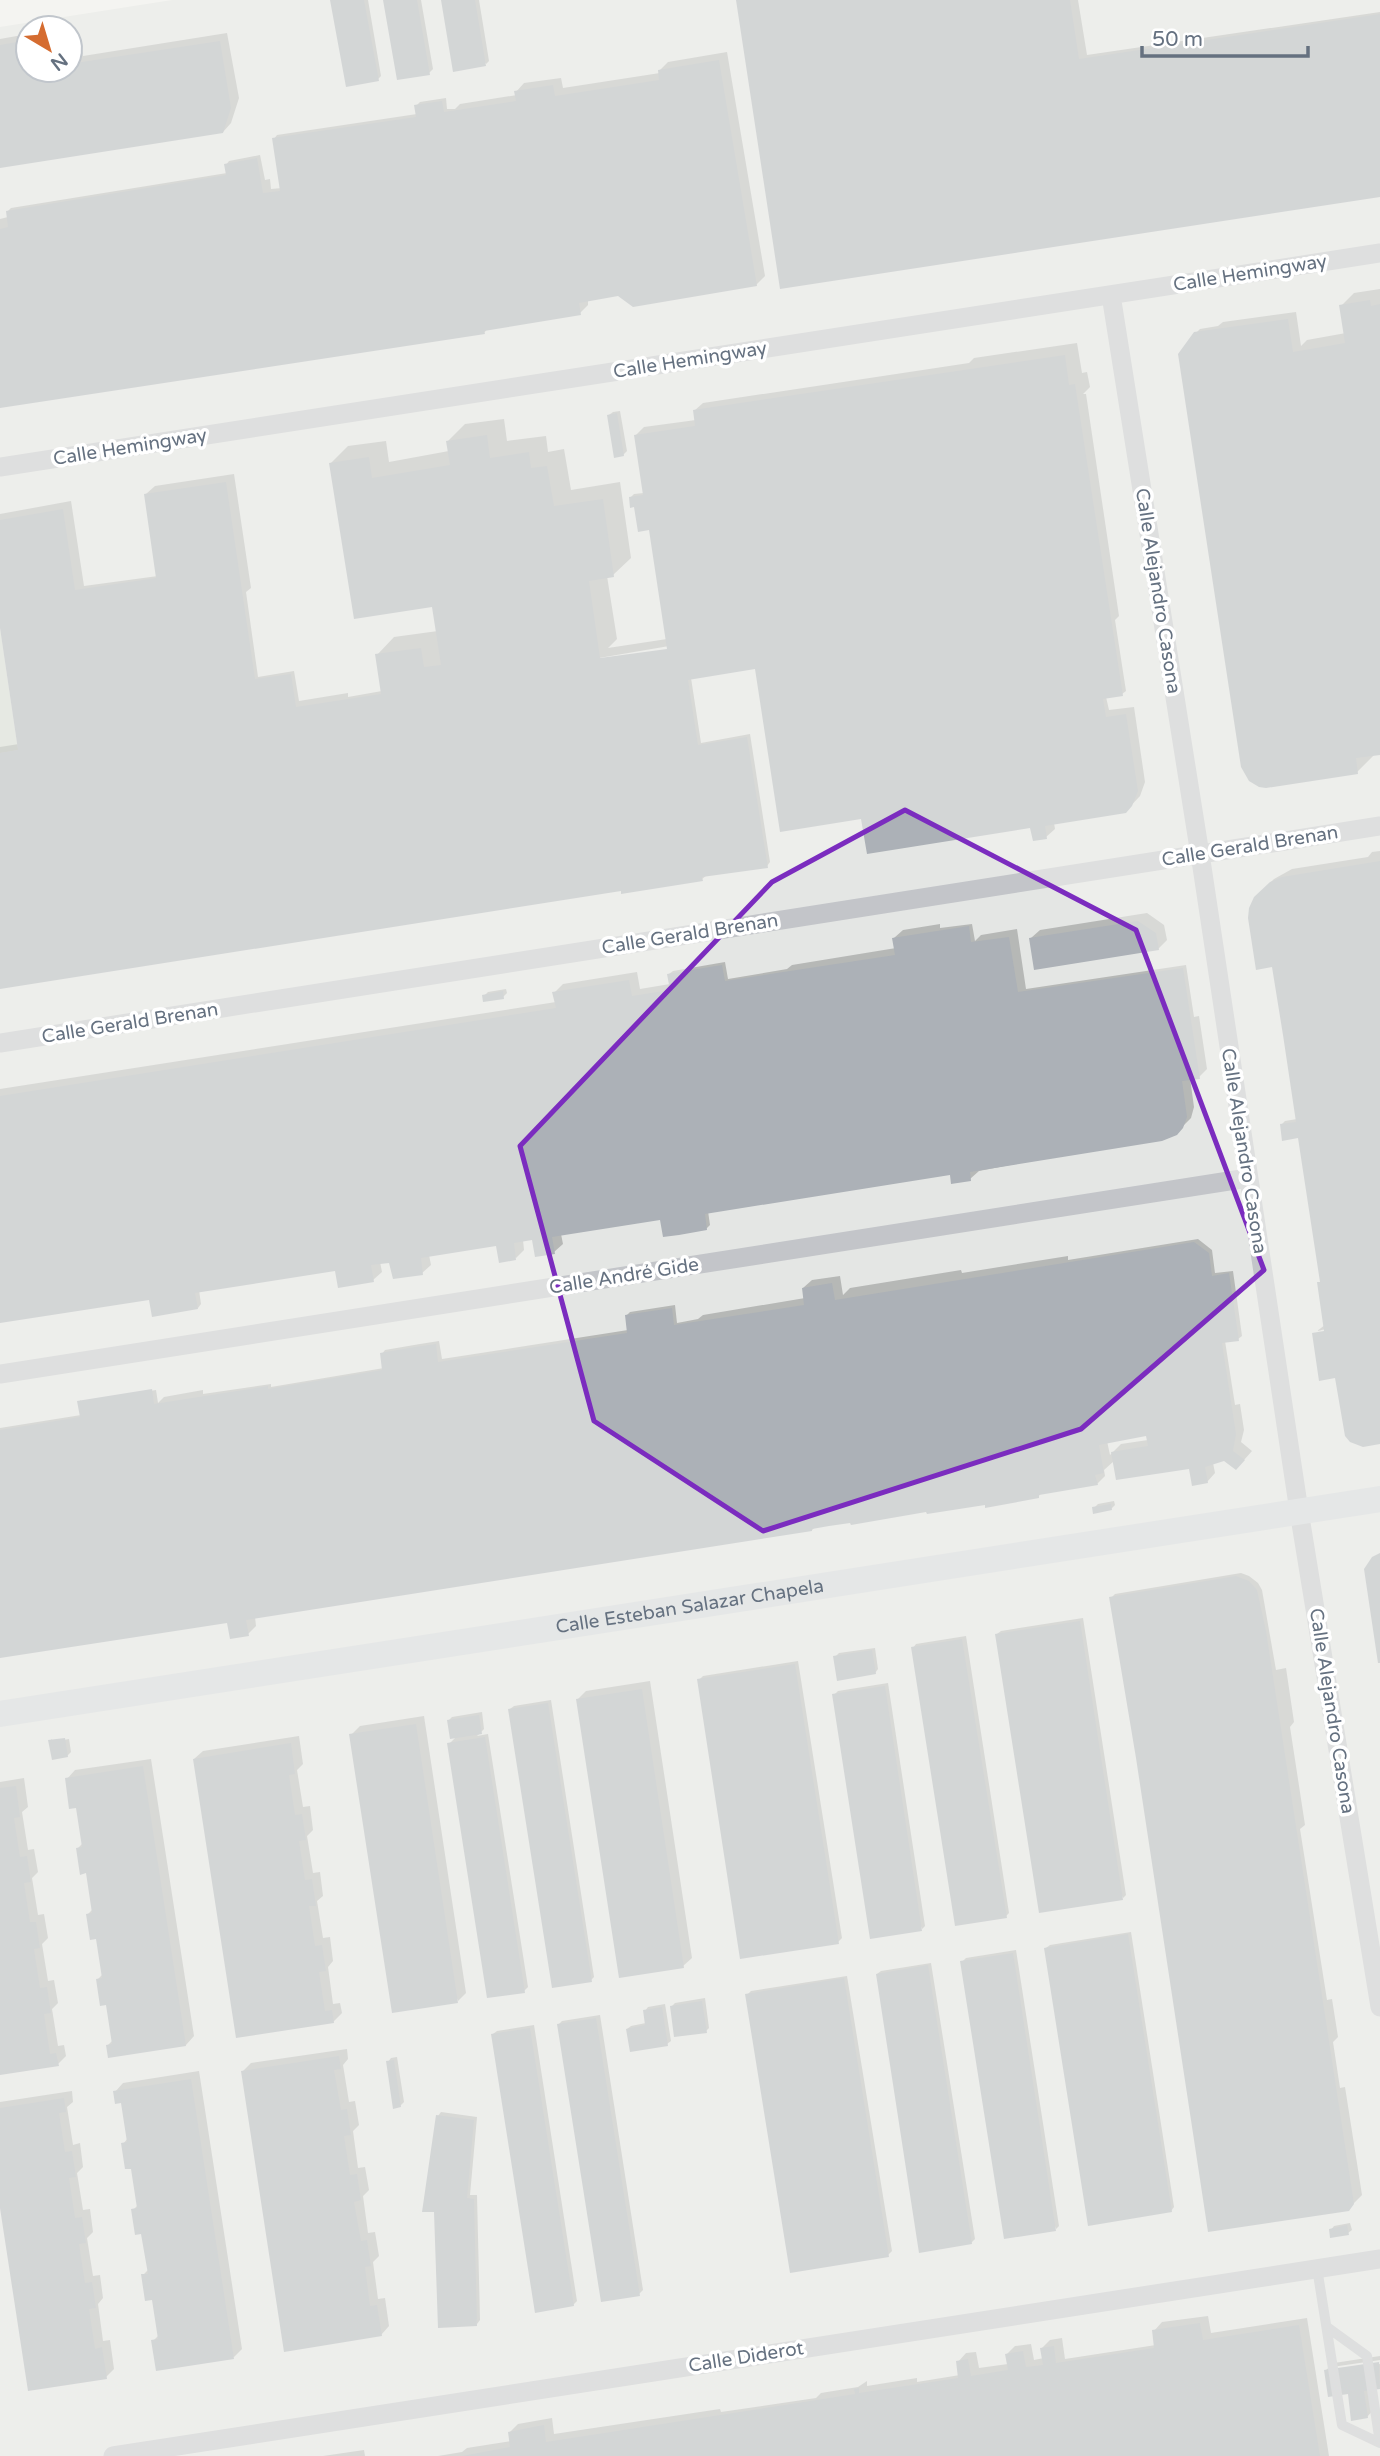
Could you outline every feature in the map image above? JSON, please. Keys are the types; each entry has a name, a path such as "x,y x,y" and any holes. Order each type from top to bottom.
{"street":[{"name":"Calle Hemingway","path":"0,467 1380,253"},
{"name":"Calle Alejandro Casona","path":"1111,295 1200,853 1299,1511 1380,2007"},
{"name":"Calle Gerald Brenan","path":"0,1043 1380,826"},
{"name":"Calle André Gide","path":"0,1374 1248,1178"},
{"name":"Calle Esteban Salazar Chapela","path":"0,1714 1380,1499"},
{"name":"Calle Diderot","path":"113,2456 1380,2259"}],"lane":[{"path":"1317,2268 1342,2425 1380,2443"},
{"path":"1327,2327 1367,2356 1380,2443"}],"highlighted area":[{"path":"905,810 1136,930 1264,1270 1081,1429 763,1531 594,1421 520,1146 772,882"}],"shaded area":[{"path":"172,0 1380,0 1380,2456 0,2456 0,27 14,25 14,84 84,84 83,14"},
{"path":"0,628 18,750 0,753"}],"building":[{"path":"330,0 364,0 379,81 346,87"},
{"path":"383,0 417,0 430,75 397,80"},
{"path":"441,0 475,0 486,66 453,72"},
{"path":"736,0 1070,0 1079,59 1380,14 1380,197 780,289"},
{"path":"220,41 231,108 223,133 0,168 0,45 14,42 14,84 84,84 84,62"},
{"path":"719,60 757,286 633,307 618,296 579,303 581,315 484,331 485,334 0,408 0,229 8,227 6,211 226,175 224,164 257,158 263,193 280,191 272,138 416,117 414,105 442,101 444,112 516,101 514,91 553,85 555,96 659,80 658,70"},
{"path":"1370,300 1371,306 1380,304 1380,755 1356,758 1358,774 1259,787 1249,781 1241,767 1178,354 1194,332 1288,319 1293,352 1345,343 1339,305"},
{"path":"1065,355 1069,385 1075,384 1123,696 1103,699 1106,717 1126,714 1138,791 1126,813 1045,826 1047,839 1033,841 1030,828 867,854 861,819 780,832 755,669 688,680 698,745 747,737 768,868 702,877 703,881 621,894 621,891 0,989 0,753 18,750 0,628 0,520 63,509 75,590 156,578 144,494 226,482 255,679 291,674 296,707 381,694 375,654 421,648 424,667 441,665 432,607 354,619 329,463 369,457 372,478 450,465 446,441 487,435 490,458 529,452 531,468 547,466 554,506 603,499 614,577 589,581 600,658 667,649 649,530 638,532 634,507 630,508 629,497 643,495 634,435 695,426 693,410"},
{"path":"617,413 624,456 614,458 607,415"},
{"path":"1380,861 1380,1444 1363,1447 1350,1442 1345,1436 1335,1378 1319,1381 1312,1333 1324,1331 1317,1282 1320,1282 1298,1138 1282,1141 1280,1124 1296,1122 1283,1035 1272,967 1256,970 1248,918 1254,897 1270,882 1282,877"},
{"path":"1138,921 1156,933 1159,950 1034,970 1029,938"},
{"path":"969,926 971,942 1009,937 1018,992 1183,968 1200,1079 1182,1081 1187,1117 1177,1135 1162,1141 970,1172 971,1181 951,1184 950,1175 705,1214 707,1230 679,1235 663,1237 660,1220 552,1237 555,1254 535,1257 532,1240 514,1243 516,1260 499,1263 496,1246 421,1258 423,1275 393,1279 389,1263 371,1265 374,1282 338,1288 335,1271 195,1293 198,1309 152,1317 149,1300 0,1323 0,1096 556,1008 552,992 629,980 632,996 670,990 667,974 722,965 725,981 895,955 892,938"},
{"path":"503,991 504,999 483,1002 482,995"},
{"path":"1194,1242 1209,1253 1212,1276 1229,1273 1239,1341 1222,1343 1236,1434 1233,1451 1245,1460 1236,1470 1224,1461 1205,1467 1208,1483 1192,1486 1189,1469 1116,1480 1111,1452 1148,1446 1146,1436 1099,1445 1104,1473 1095,1475 1098,1485 1039,1495 1039,1498 985,1508 985,1505 829,1526 812,1531 246,1620 249,1636 230,1639 227,1623 0,1658 0,1430 80,1417 77,1401 152,1389 154,1404 268,1386 268,1389 382,1370 380,1353 415,1347 436,1344 438,1362 627,1333 625,1315 672,1308 674,1325 804,1305 802,1288 832,1283 835,1300"},
{"path":"1111,1504 1112,1510 1093,1514 1092,1507"},
{"path":"1380,1553 1378,1663 1364,1569 1372,1557"},
{"path":"1236,1576 1249,1581 1257,1590 1266,1631 1354,2204 1349,2211 1208,2232 1109,1597"},
{"path":"1080,1621 1123,1900 1039,1913 995,1634"},
{"path":"962,1639 1007,1918 955,1926 911,1647"},
{"path":"872,1650 876,1674 837,1681 833,1656"},
{"path":"795,1664 839,1944 740,1959 697,1679"},
{"path":"885,1686 922,1931 870,1939 832,1694"},
{"path":"642,1689 684,1968 619,1978 576,1699"},
{"path":"548,1703 592,1982 552,1988 508,1709"},
{"path":"479,1715 482,1734 450,1739 447,1720"},
{"path":"416,1724 458,2003 392,2013 349,1734"},
{"path":"485,1737 525,1993 487,1998 447,1743"},
{"path":"65,1738 68,1757 52,1760 48,1740"},
{"path":"291,1743 295,1774 289,1775 295,1815 302,1814 306,1840 299,1841 305,1880 312,1879 316,1906 309,1906 315,1946 322,1945 326,1971 319,1972 325,2011 332,2010 334,2023 236,2038 193,1759"},
{"path":"143,1766 186,2046 108,2058 106,2045 112,2044 106,2005 100,2006 96,1979 102,1978 96,1939 90,1940 86,1914 92,1913 86,1873 80,1875 76,1848 82,1847 76,1808 69,1809 65,1778"},
{"path":"16,1786 20,1817 14,1818 20,1857 27,1856 31,1882 24,1883 30,1922 36,1922 40,1948 34,1949 40,1988 47,1987 51,2013 44,2014 50,2054 56,2053 59,2066 0,2075 0,1788"},
{"path":"1128,1934 1172,2212 1088,2226 1044,1948"},
{"path":"1013,1953 1056,2231 1004,2239 960,1961"},
{"path":"928,1965 972,2244 919,2253 876,1974"},
{"path":"844,1978 889,2257 790,2273 745,1994"},
{"path":"702,2001 707,2033 674,2037 670,2006"},
{"path":"662,2007 668,2046 630,2052 626,2029 645,2025 643,2010"},
{"path":"596,2018 640,2296 601,2302 557,2024"},
{"path":"530,2028 574,2306 535,2313 491,2034"},
{"path":"339,2056 341,2069 334,2070 341,2110 347,2109 351,2135 344,2136 350,2175 357,2174 361,2200 354,2202 361,2241 367,2240 371,2266 365,2267 370,2306 377,2305 382,2336 284,2352 241,2071"},
{"path":"394,2060 401,2107 393,2109 386,2061"},
{"path":"191,2079 234,2359 156,2371 151,2340 158,2339 152,2300 145,2301 141,2274 148,2274 141,2234 135,2235 131,2209 137,2208 131,2169 125,2169 121,2143 127,2142 121,2103 115,2104 113,2091"},
{"path":"64,2098 66,2112 59,2113 65,2152 72,2151 76,2177 69,2178 75,2218 82,2217 86,2243 79,2244 85,2283 92,2282 96,2308 89,2309 95,2349 102,2347 107,2379 28,2391 0,2208 0,2108"},
{"path":"436,2115 474,2120 467,2198 474,2199 477,2326 438,2328 434,2212 422,2212"},
{"path":"1347,2225 1349,2235 1330,2238 1329,2229"},
{"path":"1200,2323 1203,2340 1299,2325 1320,2456 462,2456 510,2447 508,2432 544,2425 546,2442 855,2394 854,2389 859,2388 859,2393 958,2378 956,2361 968,2359 971,2376 1008,2370 1005,2354 1023,2351 1026,2367 1043,2365 1040,2348 1054,2346 1056,2363 1154,2348 1152,2330"},
{"path":"1379,2362 1380,2389 1364,2391 1368,2418 1351,2421 1348,2394 1328,2397 1324,2370"}]}
